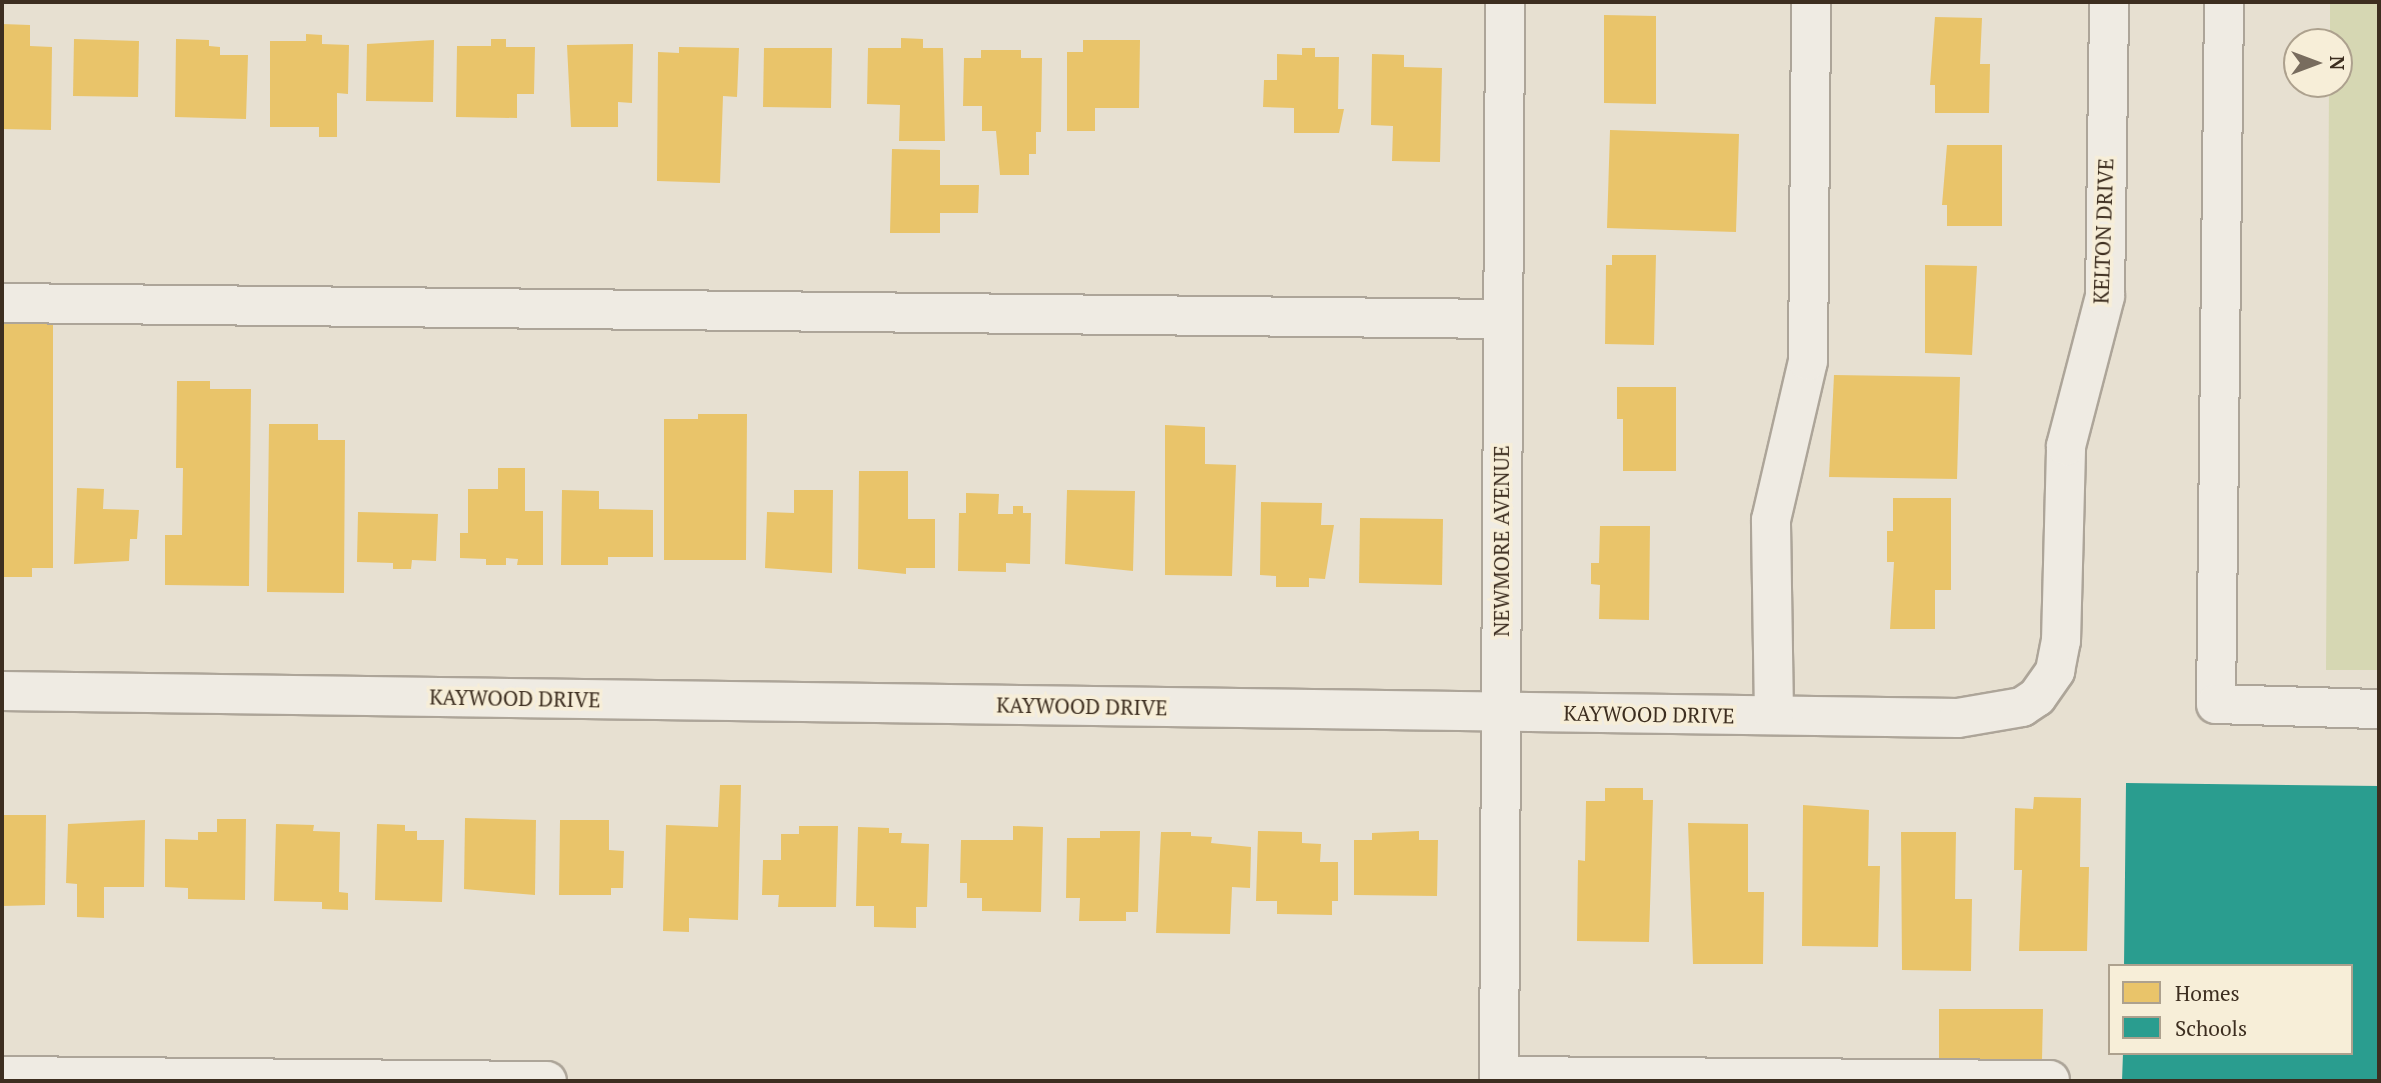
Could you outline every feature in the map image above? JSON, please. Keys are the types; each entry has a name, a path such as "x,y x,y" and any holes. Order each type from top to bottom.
{"street":[{"name":"NEWMORE AVENUE","path":"1499,1079 1505,2"},
{"path":"1774,715 1771,520 1808,361 1811,2"},
{"name":"KELTON DRIVE","path":"2063,582 2066,446 2105,296 2109,2"},
{"path":"2224,2 2216,704 2379,709"},
{"path":"2,303 1503,319"},
{"name":"KAYWOOD DRIVE","path":"2,691 1958,718 2022,707 2037,697 2055,671 2061,641 2063,582"},
{"path":"2,1076 547,1081"},
{"path":"1499,1079 2050,1080"}],"green space":[{"path":"2330,2 2379,2 2379,670 2326,670 2329,98 2353,98 2353,28 2330,28"}],"building: Homes":[{"path":"1604,15 1656,16 1656,104 1604,103"},
{"path":"1935,17 1982,18 1980,64 1990,64 1989,113 1935,113 1935,85 1930,85"},
{"path":"2,24 30,25 30,46 52,47 51,130 2,129"},
{"path":"306,34 322,35 322,44 349,45 348,94 337,93 337,137 319,137 319,127 270,127 270,41 306,41"},
{"path":"901,38 923,39 923,48 943,48 945,141 899,141 900,105 867,104 868,48 901,48"},
{"path":"74,39 139,41 138,97 73,96"},
{"path":"176,39 209,40 209,46 220,47 220,55 248,55 246,119 175,117"},
{"path":"491,39 506,39 506,47 535,47 534,94 517,94 517,118 456,117 457,46 491,46"},
{"path":"434,40 433,102 366,101 367,44"},
{"path":"1083,40 1140,40 1139,108 1095,108 1095,131 1067,131 1067,52 1083,52"},
{"path":"633,44 632,103 618,102 618,127 571,127 567,45"},
{"path":"679,47 739,48 737,97 723,96 720,183 657,181 658,52 679,53"},
{"path":"764,48 832,48 831,108 763,107"},
{"path":"1302,48 1315,48 1315,57 1339,57 1338,109 1344,109 1339,133 1294,133 1294,108 1263,107 1264,80 1277,80 1277,54 1302,55"},
{"path":"981,50 1021,50 1021,58 1042,58 1041,132 1036,132 1036,154 1029,154 1029,175 1000,175 996,131 982,131 982,106 963,106 964,58 981,58"},
{"path":"1372,54 1404,55 1404,67 1442,68 1440,162 1392,161 1393,126 1371,125"},
{"path":"1610,130 1739,134 1736,232 1607,228"},
{"path":"1947,145 2002,145 2002,226 1947,226 1947,205 1942,205"},
{"path":"892,149 940,150 940,185 979,185 978,213 940,213 940,233 890,233"},
{"path":"1612,255 1656,255 1654,345 1605,344 1606,265 1612,265"},
{"path":"1925,265 1977,266 1972,355 1925,353"},
{"path":"2,319 53,320 53,568 32,568 32,577 2,577"},
{"path":"1834,375 1960,377 1957,479 1829,477"},
{"path":"177,381 210,381 210,389 251,389 249,586 165,585 165,535 182,535 183,468 176,468"},
{"path":"1617,387 1676,387 1676,471 1623,471 1623,419 1617,419"},
{"path":"698,414 747,414 746,560 664,560 664,419 698,419"},
{"path":"269,424 318,424 318,440 345,440 344,593 267,592"},
{"path":"1165,425 1205,427 1205,464 1236,465 1232,576 1165,575"},
{"path":"498,468 525,468 525,511 543,511 543,565 517,565 518,559 506,558 506,565 486,565 486,559 460,558 460,533 468,533 468,489 498,489"},
{"path":"859,471 908,471 908,519 935,519 935,568 906,568 906,574 858,569"},
{"path":"77,488 104,489 103,509 139,510 137,539 130,539 129,561 74,564"},
{"path":"562,490 599,491 599,509 653,510 653,557 608,557 608,565 561,565"},
{"path":"794,490 833,490 832,573 765,568 767,512 794,513"},
{"path":"1067,490 1135,491 1133,571 1065,564"},
{"path":"966,493 999,494 998,514 1013,514 1013,506 1023,506 1023,513 1031,513 1030,564 1006,563 1006,572 958,571 959,513 966,513"},
{"path":"1893,498 1951,498 1951,590 1935,590 1935,629 1890,629 1894,562 1887,562 1887,531 1893,531"},
{"path":"1261,502 1322,503 1321,525 1334,525 1325,579 1309,578 1309,587 1276,587 1276,576 1260,575"},
{"path":"358,512 438,514 436,561 412,560 411,569 393,569 393,563 357,562"},
{"path":"1360,518 1443,519 1442,585 1359,583"},
{"path":"1600,526 1650,526 1649,620 1599,619 1600,585 1591,584 1591,563 1599,563"},
{"path":"720,785 741,785 738,920 689,918 689,932 663,931 666,825 718,827"},
{"path":"1605,788 1643,788 1643,800 1653,800 1649,942 1577,941 1578,860 1585,861 1586,801 1605,801"},
{"path":"2034,797 2081,798 2080,867 2089,867 2087,951 2019,951 2022,870 2014,870 2015,808 2033,809"},
{"path":"1803,805 1869,810 1868,866 1880,866 1878,947 1802,946"},
{"path":"3,815 46,815 45,905 2,906"},
{"path":"465,818 536,820 535,895 464,889"},
{"path":"217,819 246,819 245,900 188,899 188,888 165,887 165,839 198,840 198,832 217,832"},
{"path":"145,820 144,887 104,887 104,918 77,917 77,884 66,883 68,824"},
{"path":"560,820 609,820 609,850 624,851 623,888 611,888 611,895 559,895"},
{"path":"1688,823 1748,824 1748,892 1764,892 1763,964 1693,964"},
{"path":"276,824 314,825 313,831 340,832 339,892 348,893 348,910 322,909 322,902 274,901"},
{"path":"377,824 405,825 405,831 417,831 417,840 444,840 442,902 375,900"},
{"path":"799,826 838,826 836,907 778,907 779,895 762,895 763,860 781,860 781,834 799,834"},
{"path":"1013,826 1043,827 1041,912 982,911 982,898 967,898 967,883 960,883 961,840 1013,840"},
{"path":"858,827 889,828 889,833 902,833 901,843 929,844 927,907 916,907 916,928 874,927 874,906 856,906"},
{"path":"1100,831 1140,831 1138,912 1126,912 1126,921 1079,921 1080,898 1066,898 1067,838 1100,838"},
{"path":"1258,831 1302,832 1302,843 1321,844 1320,862 1338,862 1338,901 1332,901 1332,915 1277,914 1277,901 1256,901"},
{"path":"1419,831 1419,840 1438,840 1437,896 1354,895 1354,840 1372,840 1372,833"},
{"path":"1161,832 1191,832 1191,836 1212,837 1211,843 1251,847 1250,888 1232,887 1230,934 1156,933"},
{"path":"1901,832 1956,832 1955,899 1972,899 1971,971 1902,970"},
{"path":"1939,1009 2043,1009 2042,1060 1939,1059"}],"building: Schools":[{"path":"2126,783 2379,786 2379,1081 2122,1081 2123,1055 2353,1055 2353,964 2124,964"}]}
